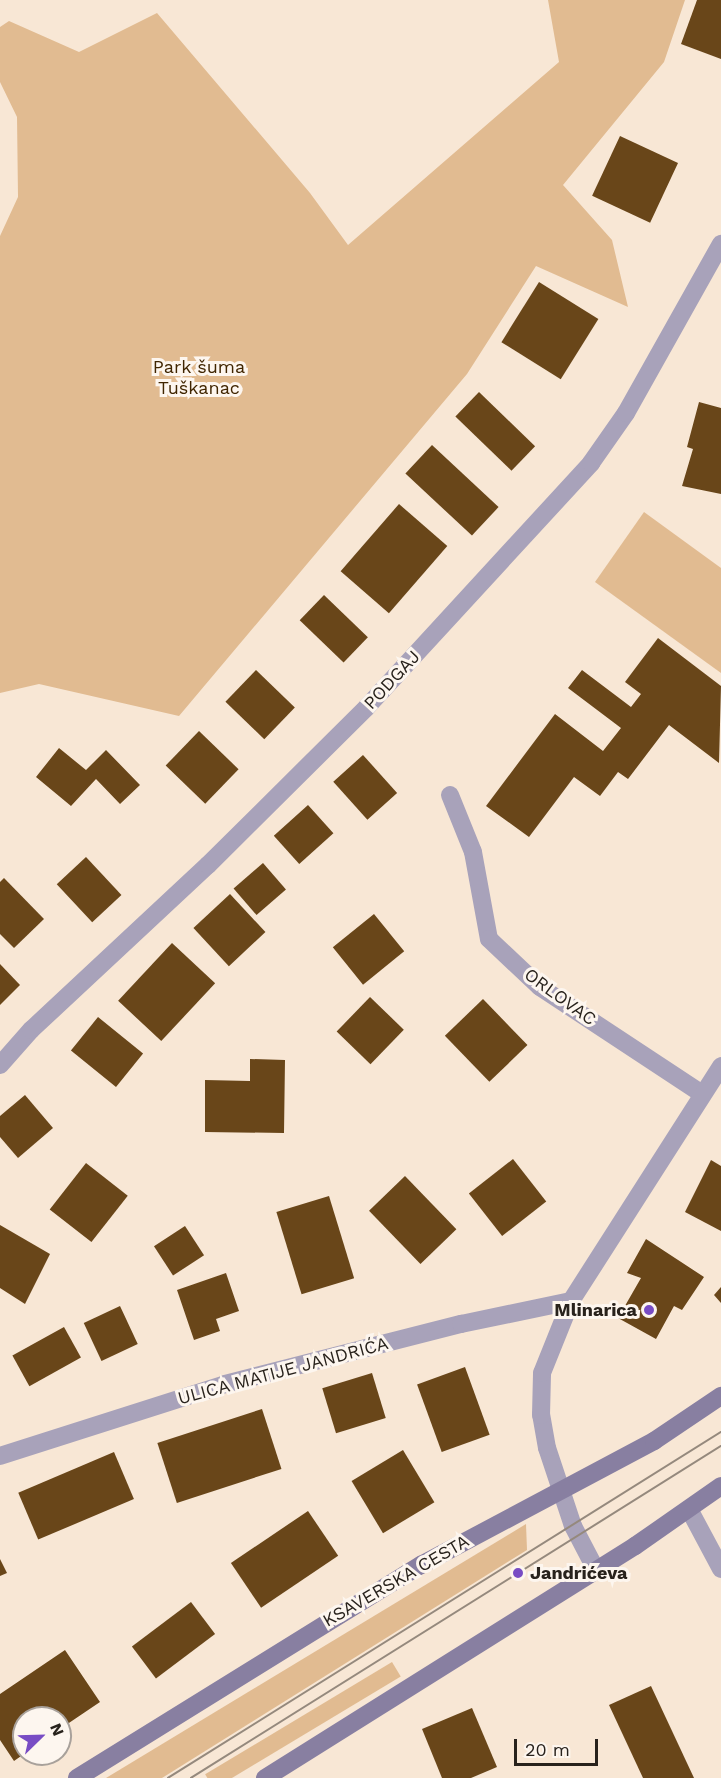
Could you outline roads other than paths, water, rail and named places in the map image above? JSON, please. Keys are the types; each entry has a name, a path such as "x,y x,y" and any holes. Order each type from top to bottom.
{"main road":[{"name":"KSAVERSKA CESTA","path":"77,1778 370,1595 559,1489 654,1441 721,1396"},
{"path":"265,1778 596,1570 721,1486"}],"street":[{"name":"PODGAJ","path":"0,1065 31,1030 208,865 366,708 591,463 626,412 721,244"},
{"name":"ORLOVAC","path":"450,795 473,852 489,939 540,987 701,1093"},
{"path":"596,1570 559,1489 541,1415 542,1373 571,1301 701,1093 721,1066"},
{"name":"ULICA MATIJE JANDRIĆA","path":"0,1456 225,1384 571,1301"},
{"path":"689,1509 721,1569"}],"tram line":[{"path":"168,1778 721,1432"},
{"path":"191,1778 721,1446"}],"place":[{"name":"Mlinarica","path":"649,1310"},
{"name":"Jandrićeva","path":"518,1573"}],"park label":[{"name":"Park šuma Tuškanac","path":"199,378"}]}
